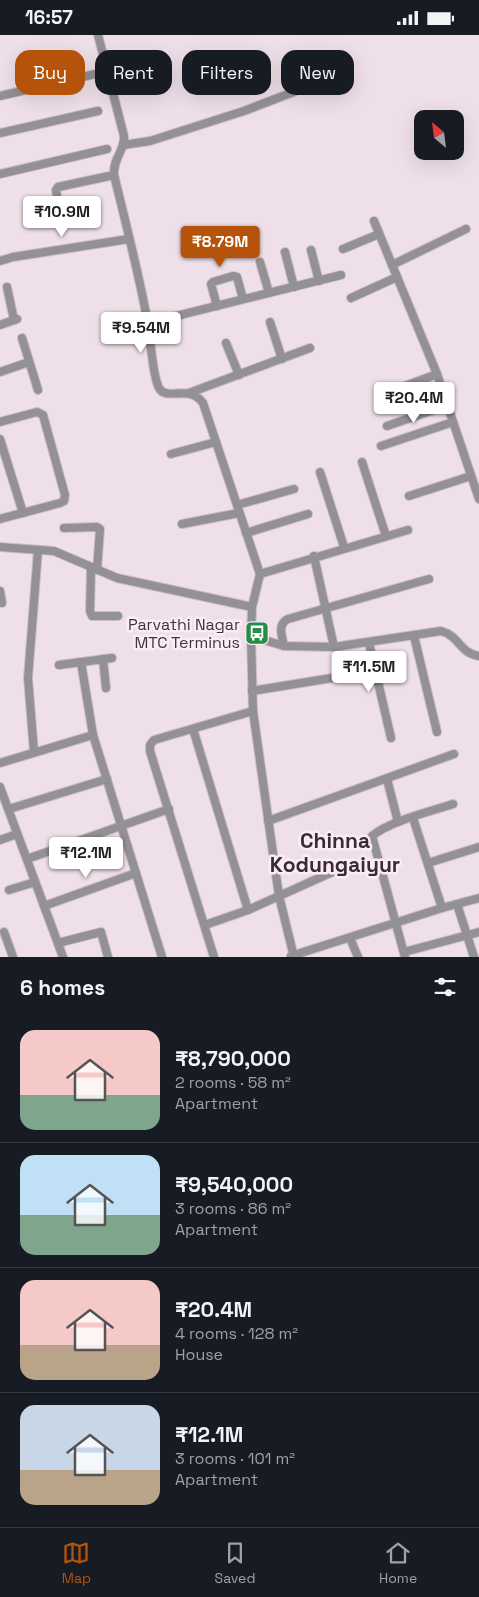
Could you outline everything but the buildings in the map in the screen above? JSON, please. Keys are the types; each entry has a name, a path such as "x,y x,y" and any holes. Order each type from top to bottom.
{"street":[{"path":"98,35 102,50"},
{"path":"0,96 95,74"},
{"path":"114,95 124,136 124,145 114,163 114,175 148,323 159,387 166,393 189,393 195,395 203,403 260,573 252,607 253,711 278,896 292,956 442,907 479,898"},
{"path":"124,145 150,141 244,111 286,95"},
{"path":"0,133 98,111"},
{"path":"0,174 107,149"},
{"path":"59,210 56,190 58,187 114,175"},
{"path":"374,221 437,374 479,499"},
{"path":"392,265 466,229"},
{"path":"342,249 379,234"},
{"path":"0,261 13,257 129,239"},
{"path":"311,250 319,281"},
{"path":"286,252 294,287"},
{"path":"260,262 269,293"},
{"path":"148,323 341,275"},
{"path":"217,306 210,284 233,276 237,277 243,299"},
{"path":"350,298 397,277"},
{"path":"0,325 17,319 7,287"},
{"path":"270,322 282,359"},
{"path":"22,338 38,389"},
{"path":"226,343 239,375"},
{"path":"189,393 310,348"},
{"path":"0,372 29,362"},
{"path":"380,396 437,374"},
{"path":"387,426 448,405"},
{"path":"0,422 38,412 43,415 66,495 64,501 60,503 0,519"},
{"path":"381,446 453,422"},
{"path":"0,439 23,513"},
{"path":"171,454 216,442"},
{"path":"362,462 386,535"},
{"path":"320,472 344,547"},
{"path":"409,496 471,476"},
{"path":"182,524 238,509 294,489"},
{"path":"246,533 308,514"},
{"path":"64,528 97,527 100,529 90,611 92,616 118,616"},
{"path":"260,573 344,547 408,530"},
{"path":"0,547 54,551 116,578 252,607"},
{"path":"34,752 28,670 38,550"},
{"path":"314,557 334,647"},
{"path":"284,646 280,626 283,621 429,579"},
{"path":"0,591 2,603"},
{"path":"251,636 284,646 334,647 441,631 452,635 465,651 471,655 479,656"},
{"path":"414,636 437,732"},
{"path":"369,643 391,738"},
{"path":"59,665 112,658"},
{"path":"103,659 106,688"},
{"path":"81,662 93,735 162,957"},
{"path":"252,691 332,678"},
{"path":"214,957 150,751 150,745 154,740 253,711"},
{"path":"194,729 248,910"},
{"path":"0,763 93,735"},
{"path":"268,821 454,754"},
{"path":"9,809 107,779"},
{"path":"387,779 398,822"},
{"path":"0,787 63,957"},
{"path":"453,804 398,822 372,836 405,955 479,932"},
{"path":"27,859 169,809"},
{"path":"413,818 442,907"},
{"path":"0,840 17,834"},
{"path":"428,863 479,847"},
{"path":"205,925 248,910 338,869"},
{"path":"44,906 136,873"},
{"path":"9,890 35,882"},
{"path":"458,904 474,957"},
{"path":"4,932 13,957"},
{"path":"58,943 101,932 108,957"},
{"path":"350,938 358,957"}],"place":[{"name":"Parvathi Nagar MTC Terminus","path":"257,633"}],"district":[{"name":"Chinna Kodungaiyur","path":"335,852"}]}
